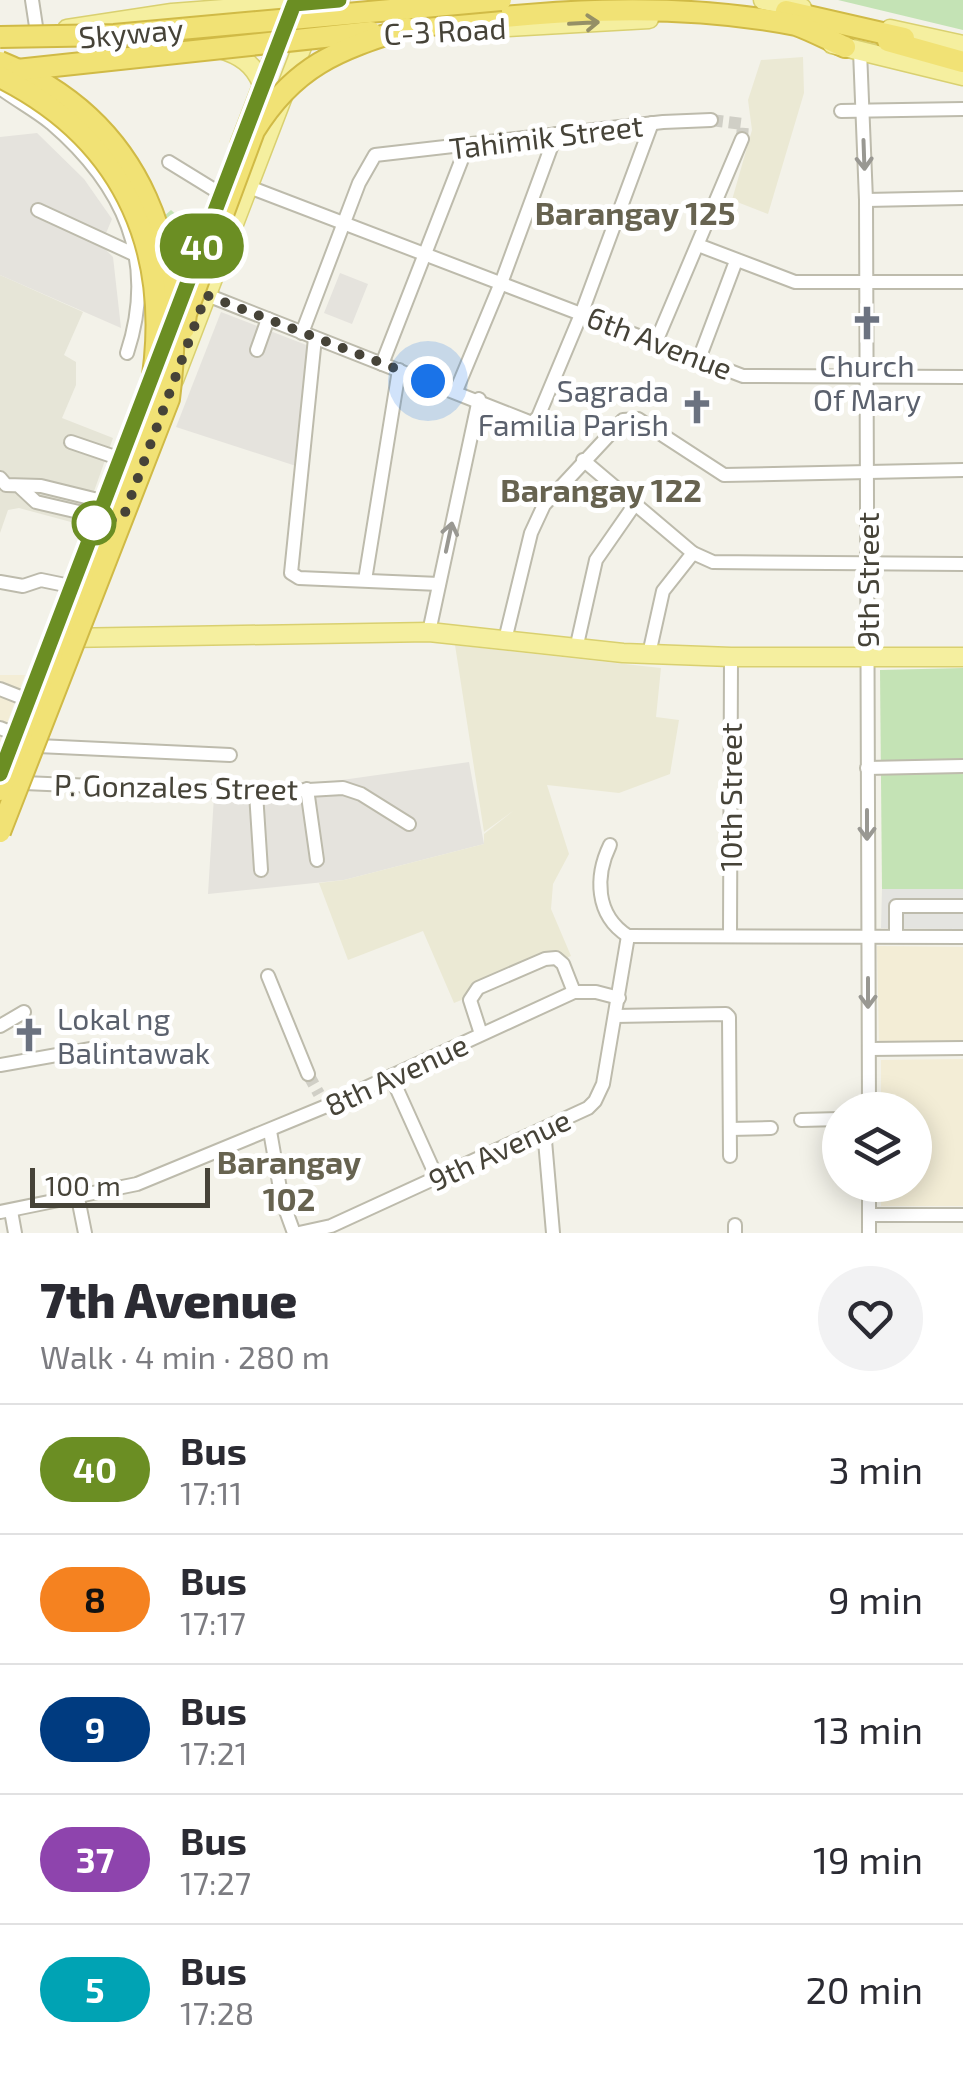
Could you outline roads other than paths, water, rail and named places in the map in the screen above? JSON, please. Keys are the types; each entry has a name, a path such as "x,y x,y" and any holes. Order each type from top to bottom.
{"highway":[{"name":"Skyway","path":"0,37 114,35 501,0"},
{"path":"725,0 904,38"},
{"path":"0,832 169,398 180,359 186,314 254,131 282,91 304,71 364,42 407,28 630,2 690,4 751,14 798,26 852,49"},
{"path":"817,18 963,62"},
{"name":"Skyway","path":"0,69 407,28"},
{"path":"0,69 37,79 96,126 121,155 145,193 164,244 174,300 169,398"},
{"path":"0,69 58,111 107,162 127,192 150,256 158,324 150,394 0,790"}],"main road":[{"path":"0,37 171,7 340,0"},
{"path":"0,849 319,1"},
{"path":"776,1 963,45"},
{"path":"0,774 8,731 28,700 295,2"},
{"name":"C-3 Road","path":"0,69 189,46 688,19 748,24 963,76"},
{"path":"189,46 233,53 256,71 262,84"},
{"path":"0,69 29,79 76,112 128,172 148,209 178,308"},
{"path":"50,639 429,632 649,654 963,657"}],"street":[{"path":"32,0 37,33"},
{"name":"9th Street","path":"852,49 863,111 866,200 869,1092"},
{"path":"0,88 49,121 97,168 117,196 136,255 140,296 138,320 127,353"},
{"path":"841,111 963,109"},
{"name":"Tahimik Street","path":"344,224 371,158 380,153 711,120"},
{"path":"206,295 532,423 582,312 652,124"},
{"path":"456,391 556,134"},
{"path":"656,342 742,139"},
{"path":"382,364 467,146"},
{"path":"168,162 221,194"},
{"name":"6th Avenue","path":"249,188 743,376 963,377"},
{"path":"866,200 963,198"},
{"path":"38,210 164,268"},
{"path":"344,224 308,335 291,573 299,578 438,584"},
{"path":"698,245 795,282 963,282"},
{"path":"699,359 736,261"},
{"path":"257,350 268,319"},
{"path":"365,580 400,370"},
{"path":"429,632 479,400"},
{"path":"505,640 535,523 544,506 620,422 633,418 724,475 963,470"},
{"path":"71,442 118,458"},
{"path":"583,460 693,553 722,563 963,564"},
{"path":"2,484 21,488 41,486 99,509"},
{"path":"576,649 596,560 634,504"},
{"path":"649,654 663,592 693,553"},
{"path":"0,582 18,586 40,580 70,586"},
{"name":"10th Street","path":"730,936 731,657"},
{"path":"0,689 28,700"},
{"path":"38,746 230,756"},
{"path":"867,768 963,766"},
{"name":"P. Gonzales Street","path":"24,783 256,793 328,788 360,794 409,824"},
{"path":"307,789 317,860"},
{"path":"256,793 262,870"},
{"path":"610,845 599,872 600,893 614,924 628,936 963,937"},
{"path":"896,936 896,906 963,906"},
{"name":"9th Avenue","path":"297,1233 332,1226 595,1102 603,1084 628,936"},
{"path":"480,1034 470,1000 478,988 556,958 563,964 574,992 619,998"},
{"path":"268,976 308,1074"},
{"name":"8th Avenue","path":"5,1212 138,1184 270,1131 322,1100 390,1076 574,992"},
{"path":"0,1026 24,1012"},
{"path":"615,1016 726,1014 730,1156"},
{"path":"0,1065 102,1047"},
{"path":"869,1050 963,1048"},
{"path":"390,1076 437,1178"},
{"path":"801,1120 822,1119"},
{"path":"730,1129 772,1128"},
{"path":"544,1129 554,1233"},
{"path":"270,1131 282,1200 297,1233"},
{"path":"78,1198 85,1233"},
{"path":"868,1233 869,1202"},
{"path":"5,1212 16,1233"},
{"path":"869,1215 963,1215"}],"tunnel":[{"path":"711,120 743,124 742,139"},
{"path":"308,1074 319,1094"}],"place":[{"name":"Church Of Mary","path":"867,323"},
{"name":"Sagrada Familia Parish","path":"697,407"},
{"name":"Lokal ng Balintawak","path":"29,1035"}],"district":[{"name":"Barangay 125","path":"635,212"},
{"name":"Barangay 122","path":"601,489"},
{"name":"Barangay 102","path":"289,1180"}]}
